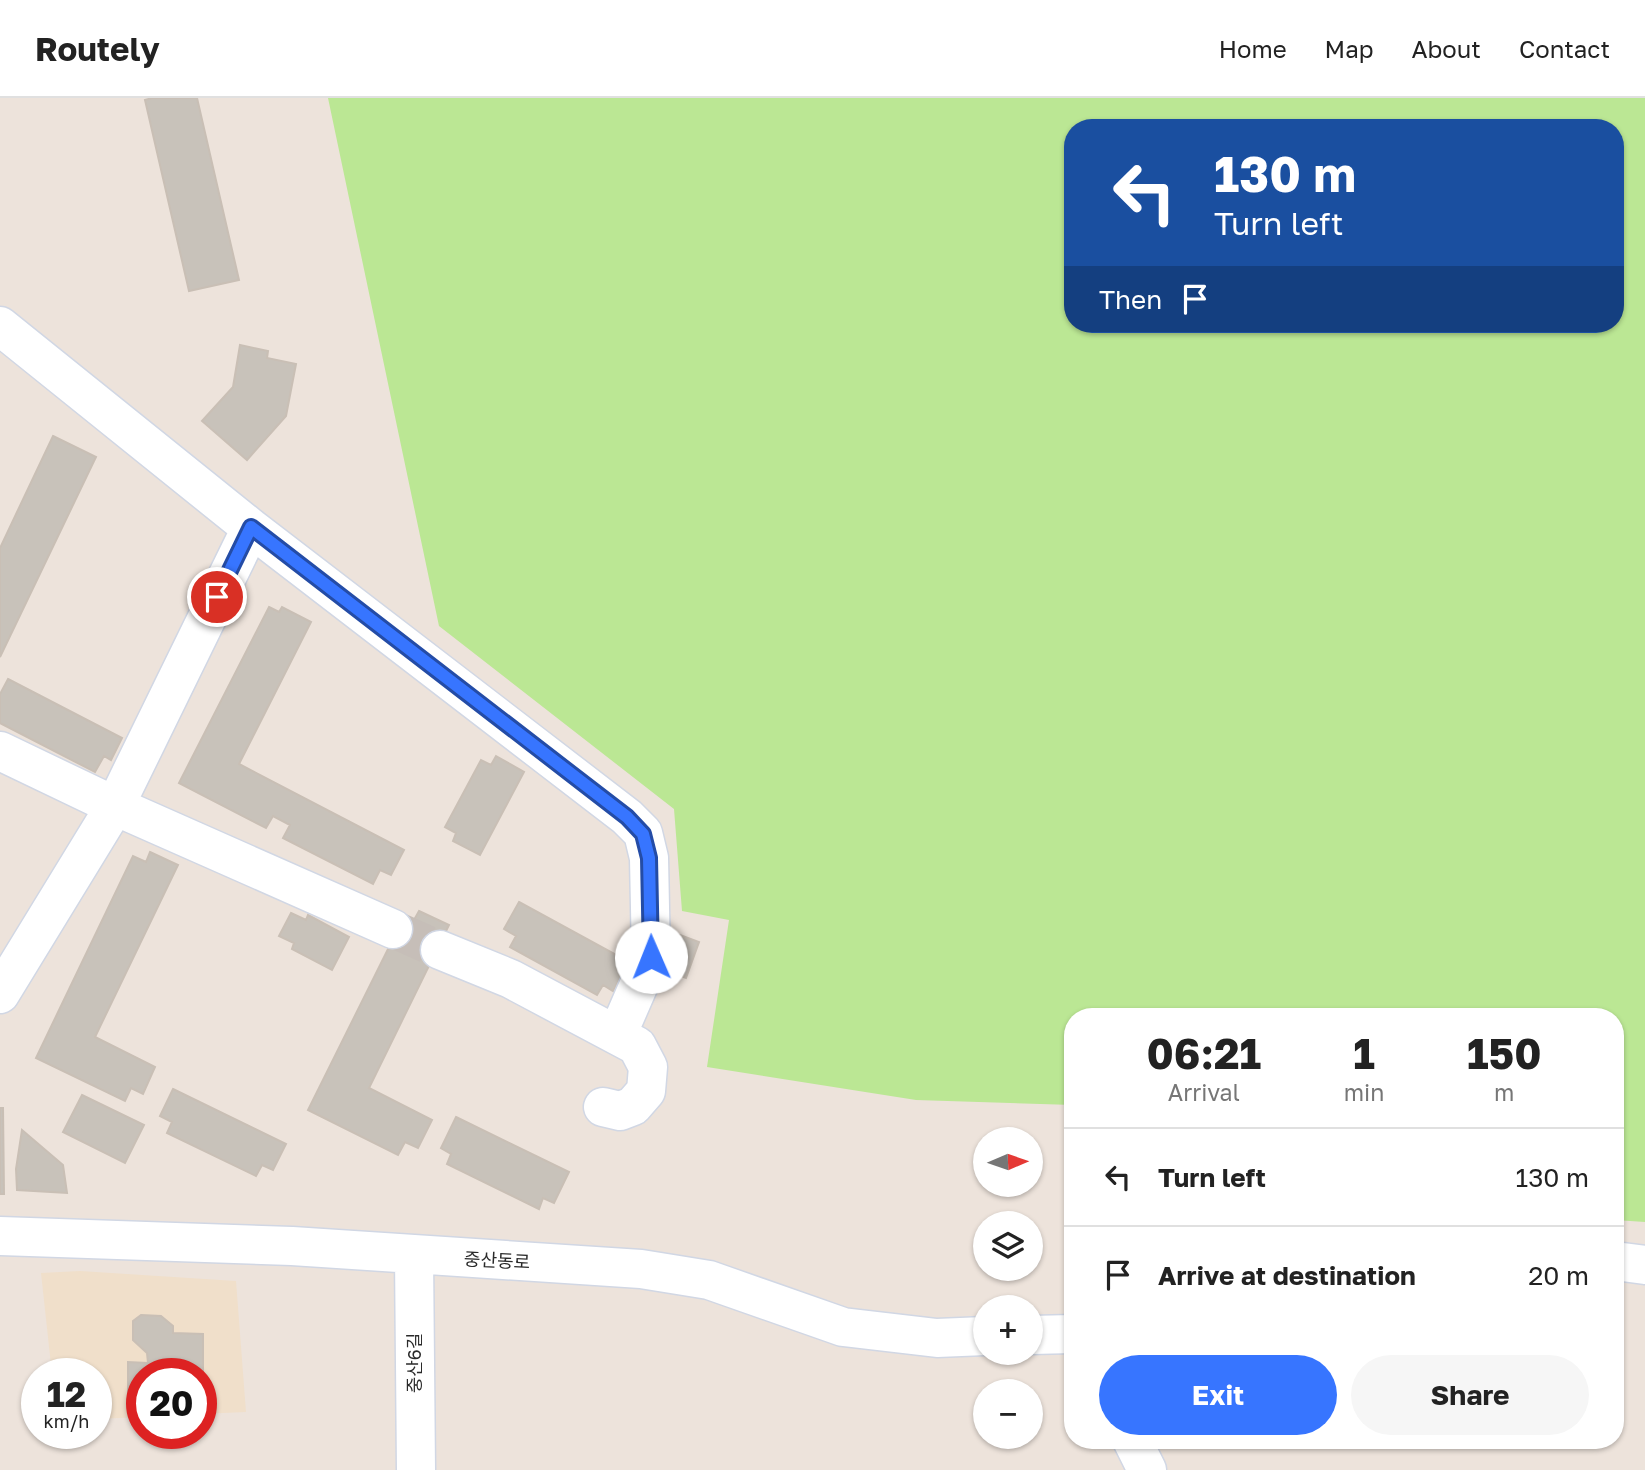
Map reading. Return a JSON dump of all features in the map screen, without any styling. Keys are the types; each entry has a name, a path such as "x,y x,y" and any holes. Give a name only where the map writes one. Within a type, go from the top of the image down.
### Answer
{"street":[{"path":"0,326 251,527 627,817 643,834 649,858 651,957 618,1033"},
{"path":"0,994 115,806 251,527"},
{"path":"0,751 115,806 393,929"},
{"path":"440,950 511,979 618,1033 637,1046 648,1067 646,1091 633,1106 620,1111 603,1107"},
{"name":"중산동로","path":"0,1236 278,1246 641,1269 709,1280 843,1328 937,1338 973,1336"},
{"name":"중산6길","path":"414,1256 416,1470"},
{"path":"1624,1262 1645,1265"},
{"path":"1043,1335 1064,1334"},
{"path":"1136,1449 1147,1470"}],"shaded area":[{"path":"80,1271 236,1281 246,1412 217,1413 217,1358 126,1358 126,1418 112,1418 112,1358 50,1358 41,1273"}],"green space":[{"path":"328,98 1645,98 1645,1222 1624,1221 1624,1008 1064,1008 1064,1105 916,1100 707,1067 729,920 682,911 674,809 439,626"}],"building":[{"path":"197,98 239,280 189,291 145,100"},
{"path":"240,345 268,351 267,358 296,364 286,416 247,460 202,421 233,387"},
{"path":"53,436 96,457 0,657 0,548"},
{"path":"269,607 279,612 282,607 311,622 239,764 404,850 391,875 380,870 373,884 283,838 290,825 273,816 266,828 179,783"},
{"path":"8,679 122,738 111,760 104,756 95,772 0,723 0,694"},
{"path":"496,756 524,772 480,855 453,841 456,833 445,827 481,760 491,765"},
{"path":"150,852 178,865 95,1037 155,1067 143,1094 131,1088 125,1101 36,1058 133,856 146,862"},
{"path":"519,902 629,962 613,991 603,985 597,995 510,947 516,936 504,929"},
{"path":"419,911 449,925 369,1088 432,1120 418,1148 405,1142 398,1155 308,1110 405,915 414,920"},
{"path":"291,913 306,920 308,915 349,937 332,970 292,949 294,943 279,936"},
{"path":"680,935 699,942 686,978 667,971"},
{"path":"173,1089 286,1144 273,1170 262,1165 256,1176 167,1133 172,1122 160,1116"},
{"path":"82,1095 144,1125 125,1163 63,1132"},
{"path":"0,1108 3,1108 4,1194 0,1194"},
{"path":"456,1117 569,1172 554,1203 543,1198 539,1209 447,1164 451,1154 441,1148"},
{"path":"22,1130 63,1165 67,1193 17,1190 16,1169"},
{"path":"141,1315 161,1316 173,1326 173,1333 203,1334 203,1358 148,1358 147,1353 133,1340 133,1321"}],"tunnel":[{"path":"393,929 440,950"}],"route":[{"path":"217,597 251,527 627,817 643,834 649,858 651,957"}]}
